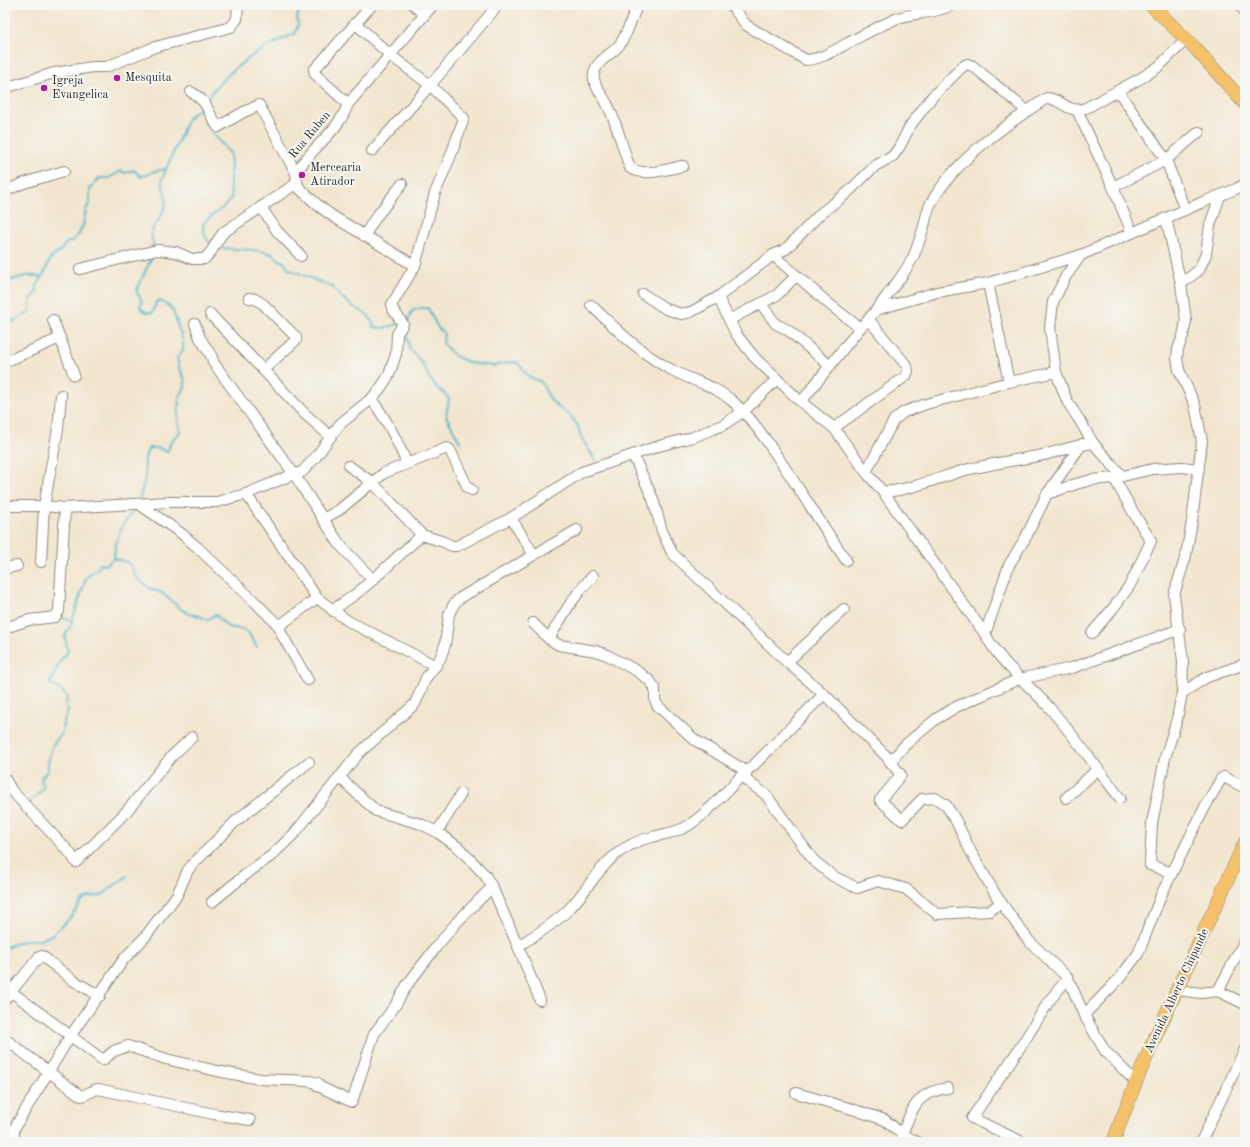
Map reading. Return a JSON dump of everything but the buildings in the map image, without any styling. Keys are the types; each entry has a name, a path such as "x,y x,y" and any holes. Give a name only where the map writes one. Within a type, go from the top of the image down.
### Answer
{"main road":[{"path":"1152,5 1245,103"},
{"name":"Avenida Alberto Chipande","path":"1113,1142 1136,1082 1244,847"}],"street":[{"path":"5,88 54,73 93,67 106,67 155,47 231,27 235,24 237,19 238,5"},
{"path":"348,104 317,76 314,70 372,5"},
{"path":"414,5 424,14"},
{"name":"Rua Ruben","path":"296,178 304,160 330,134 341,119 348,104 433,5"},
{"path":"372,151 498,5"},
{"path":"637,5 625,36 620,44 604,57 598,65 594,74 595,83 609,108 630,168 637,172 654,171 682,166"},
{"path":"732,5 746,24 806,60 816,60 879,26 900,18 942,10 952,5"},
{"path":"1240,5 1245,12"},
{"path":"5,506 44,506 65,508 168,502 217,502 246,494 302,472 340,424 372,399 380,389 389,375 396,354 397,334 403,324 392,308 392,304 415,266 435,193 452,155 464,118 430,85 390,55 355,23"},
{"path":"801,402 860,328 869,320 901,278 914,256 930,205 944,184 965,160 1027,111 1047,98 1055,99 1070,109 1077,110 1086,108 1143,77 1158,67 1186,40"},
{"path":"644,294 666,309 680,314 691,312 718,297 773,255 786,249 821,213 846,194 876,166 893,156 910,126 932,97 962,67 968,64 1027,111"},
{"path":"1118,91 1166,160 1185,210"},
{"name":"Rua Ruben","path":"190,92 204,102 218,127 259,105 304,193 334,218 415,266"},
{"path":"1077,110 1113,187 1132,233"},
{"path":"1113,187 1166,160 1199,132"},
{"path":"5,191 24,183 64,171"},
{"path":"80,269 157,250 176,252 192,259 204,259 210,254 215,243 224,232 261,207 296,178"},
{"path":"364,236 376,216 402,184"},
{"path":"876,310 937,292 988,283 1081,255 1245,184"},
{"path":"1180,284 1199,270 1206,254 1210,225 1220,196"},
{"path":"261,207 277,231 301,256"},
{"path":"1166,218 1180,284 1186,322 1178,349 1177,358 1179,370 1195,405 1202,441 1186,555 1174,595 1180,629 1183,661 1182,693 1177,719 1164,758 1152,823 1150,850 1150,865 1172,873"},
{"path":"773,255 829,304 860,328"},
{"path":"1081,255 1066,276 1054,302 1050,328 1056,372 1067,401 1093,443 1118,477 1133,512 1152,541 1130,585 1092,633"},
{"path":"729,320 777,295 796,276"},
{"path":"988,283 1009,382"},
{"path":"718,297 736,334 755,358 801,402 834,428 866,472 883,492 985,634 993,649 1019,679 1047,705 1120,798"},
{"path":"248,298 255,299 263,304 296,337 296,340 263,370"},
{"path":"761,304 776,324 788,330 830,366"},
{"path":"591,305 644,354 674,372 706,385 730,398 744,411 768,443 846,560"},
{"path":"210,314 305,414 330,436"},
{"path":"53,320 74,375"},
{"path":"834,428 906,376 908,371 906,366 869,320"},
{"path":"195,324 200,338 212,357 213,362 294,474 340,545 373,580"},
{"path":"5,362 60,338"},
{"path":"866,472 894,420 904,412 926,404 1009,382 1056,372"},
{"path":"349,466 373,482 422,535 452,546 457,546 511,518 582,472 659,446 693,437 723,425 744,411 777,379"},
{"path":"41,562 44,506 58,429 61,395"},
{"path":"372,399 382,412 391,428 407,464"},
{"path":"883,492 897,491 1003,461 1093,443"},
{"path":"985,634 1009,565 1026,537 1047,494 1082,444"},
{"path":"323,519 339,510 384,473 447,448 450,450 468,488 472,490"},
{"path":"633,455 653,499 662,531 672,553 787,662 824,694 890,762 901,776 880,800 902,820 922,799 935,798 946,805 956,820 971,852 997,897 1029,941 1068,978 1084,1014 1105,1051 1136,1082"},
{"path":"1047,494 1091,480 1118,477 1167,467 1181,466 1199,469"},
{"path":"246,494 317,598 348,621 436,666"},
{"path":"139,504 182,534 256,602 279,626 282,635 308,680"},
{"path":"5,628 29,620 55,617 60,611 65,508"},
{"path":"511,518 534,555"},
{"path":"212,902 271,856 294,834 359,753 415,704 426,678 440,659 445,645 449,614 454,604 464,594 577,530"},
{"path":"333,611 373,580 396,556 422,535"},
{"path":"5,568 17,566"},
{"path":"549,639 568,604 593,576"},
{"path":"279,626 317,598"},
{"path":"787,662 844,609"},
{"path":"534,623 549,639 559,645 596,651 607,655 637,671 650,681 655,688 655,700 657,705 694,740 746,771"},
{"path":"890,762 905,745 936,719 956,707 1019,679 1072,668 1180,629"},
{"path":"1182,693 1207,677 1245,664"},
{"path":"518,946 569,909 601,868 615,856 631,845 677,831 697,820 824,694"},
{"path":"5,779 12,791 76,862 126,812 172,756 192,737"},
{"path":"14,1142 14,1129 47,1072 124,959 144,937 177,895 188,870 236,821 309,762"},
{"path":"1066,798 1098,769"},
{"path":"746,771 746,780 766,796 814,861 832,876 857,888 878,881 906,889 937,914 990,911 1001,902"},
{"path":"339,777 376,811 421,824 437,832 458,848 485,875 492,887 518,946 540,1000"},
{"path":"1084,1014 1119,979 1138,954 1146,936 1155,908 1206,805 1221,779 1224,777 1245,788"},
{"path":"437,832 461,794"},
{"path":"100,996 74,981 42,956 39,957 7,992 71,1035 103,1060 114,1051 128,1046 166,1059 217,1072 260,1079 309,1081 318,1083 318,1086 352,1102 374,1034 395,1006 407,985 437,946 457,922 492,887"},
{"path":"1218,991 1245,940"},
{"path":"1022,1142 1006,1138 972,1118 1023,1043 1048,1000 1068,978"},
{"path":"1177,990 1201,993 1218,991 1245,1004"},
{"path":"5,1040 81,1096 98,1089 214,1114 250,1120"},
{"path":"1201,1142 1245,1049"},
{"path":"902,1134 913,1109 919,1100 935,1090 948,1088"},
{"path":"796,1093 885,1120 902,1134 918,1142"}],"waterway":[{"path":"206,100 214,89 234,69 269,46 295,34 298,25 297,19 300,5"},
{"path":"201,108 213,134 230,153 231,157 231,199 203,225 204,234 211,245"},
{"path":"154,248 151,233 166,205 166,195 162,185 162,179 188,118 201,108"},
{"path":"5,324 29,312 30,300 36,294 37,286 50,259 60,251 67,242 71,242 79,234 90,202 90,189 99,178 109,178 121,171 125,173 134,170 141,177 165,169"},
{"path":"217,248 254,250 272,254 284,262 289,269 332,286 339,295 351,305 369,316 374,327 383,328 399,324"},
{"path":"139,501 145,479 145,461 147,451 149,448 158,448 167,452 172,440 180,432 178,417 179,400 185,386 185,380 177,358 183,350 183,341 173,311 169,306 160,301 156,302 153,312 150,313 144,311 140,307 142,301 136,291 153,255"},
{"path":"5,282 28,276 38,276 42,278"},
{"path":"407,324 412,311 420,308 428,308 438,328 444,333 443,343 455,356 470,363 493,366 517,362 528,376 541,382 551,400 559,408 568,413 578,426 581,437 596,461"},
{"path":"407,326 406,331 410,349 422,363 429,377 437,388 449,399 446,416 460,442"},
{"path":"135,508 122,526 115,548 115,559 127,562 131,566 136,577 144,584 151,589 162,593 189,614 200,616 207,620 215,615 228,627 245,630 257,647"},
{"path":"29,804 44,787 41,781 42,777 48,770 52,746 62,733 63,723 68,711 66,706 67,696 62,691 50,684 60,661 68,652 65,638 66,633 71,625 86,578 97,569 100,564 106,565 114,558"},
{"path":"58,617 72,620"},
{"path":"5,948 27,940 41,940 53,934 71,917 82,901 88,897 101,896 127,876"}],"place":[{"name":"Mesquita","path":"117,78"},
{"name":"Igreja Evangelica","path":"44,88"},
{"name":"Mercearia Atirador","path":"302,175"}]}
